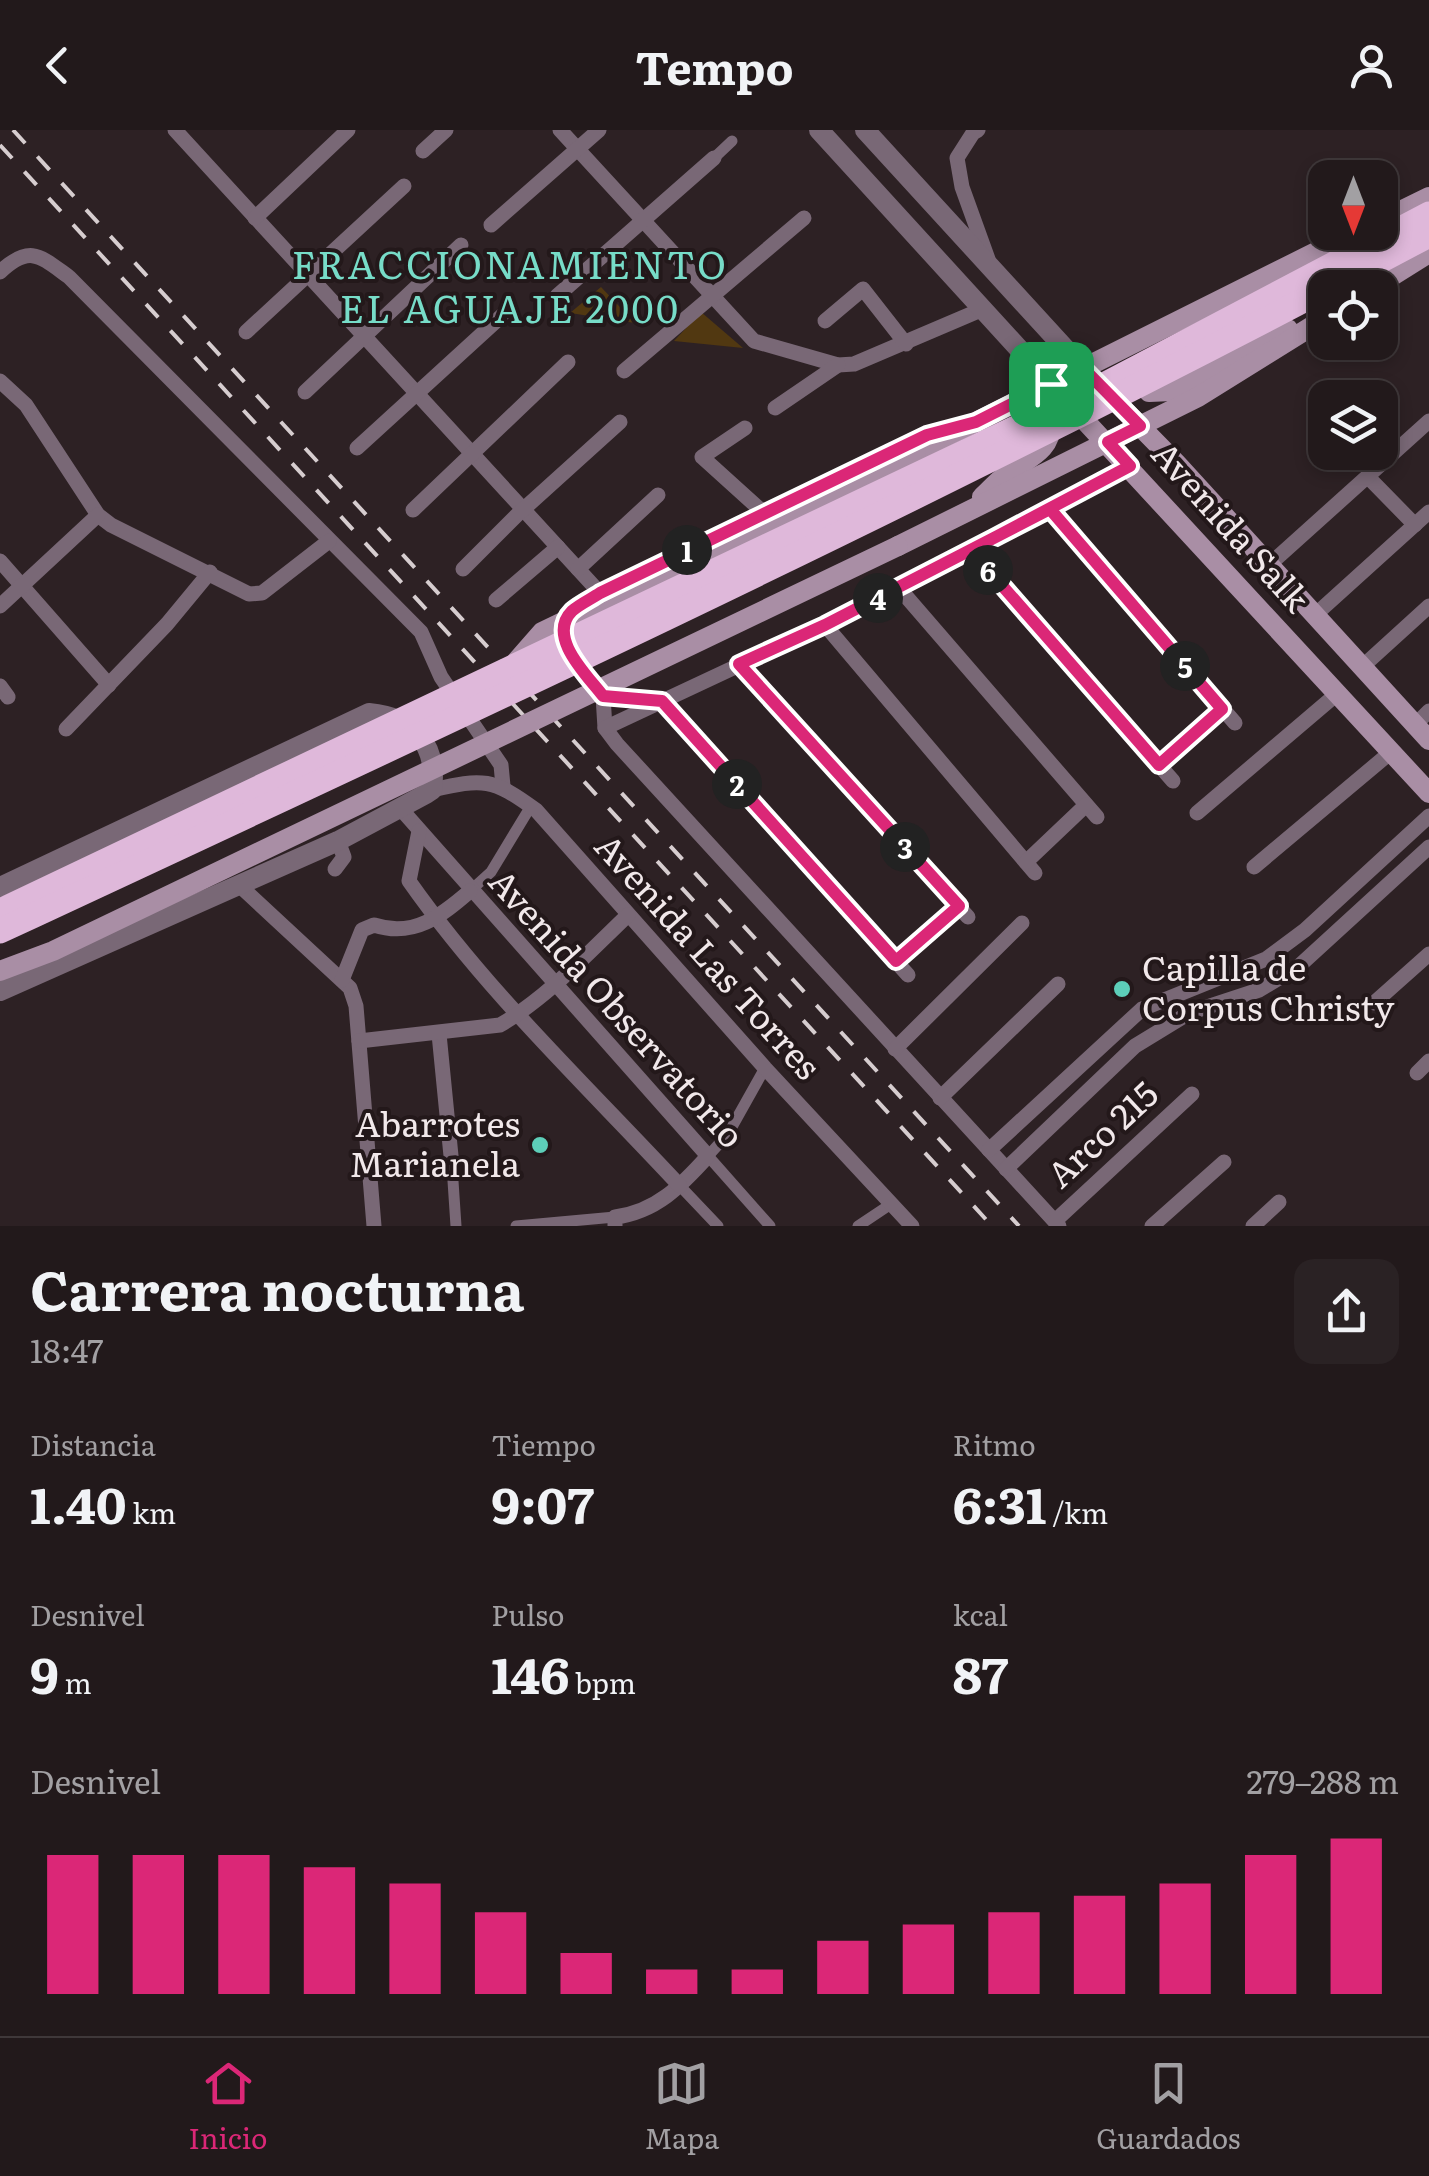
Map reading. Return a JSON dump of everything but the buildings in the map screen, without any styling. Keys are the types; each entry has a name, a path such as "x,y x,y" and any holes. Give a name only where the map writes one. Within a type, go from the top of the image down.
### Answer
{"highway":[{"path":"0,911 1083,396 1429,214"},
{"path":"1362,270 1429,235"},
{"path":"0,931 594,654 1094,410 1308,298"}],"main road":[{"path":"1398,212 1429,197"},
{"path":"514,664 542,632 916,452 1319,250"},
{"path":"1419,266 1429,253"},
{"path":"1187,315 1138,352 1134,374 1149,392 1172,391 1275,334 1308,321"},
{"path":"0,970 53,951 898,546 1238,374 1308,327"},
{"name":"Avenida Salk","path":"1082,367 1362,667 1424,725"},
{"name":"Avenida Salk","path":"1051,384 1429,793"},
{"path":"966,512 1006,474 1039,452 1051,436 1049,416 1035,403 1002,408"},
{"path":"1226,572 1252,546"}],"street":[{"path":"174,130 600,593"},
{"path":"255,218 348,130"},
{"path":"423,151 446,130"},
{"path":"560,130 754,341 838,365 854,364 983,309"},
{"path":"492,225 599,130"},
{"name":"Avenida Salk","path":"819,130 1051,384"},
{"name":"Avenida Salk","path":"864,130 1082,367"},
{"path":"978,130 972,132 957,158 962,187 990,264"},
{"path":"557,296 732,141"},
{"path":"246,332 310,277 404,186"},
{"path":"624,371 804,218"},
{"path":"305,392 461,245"},
{"path":"0,272 14,258 26,254 41,256 69,278 420,632 441,677 501,765 503,786 474,780 432,790 338,841 0,991"},
{"path":"826,320 863,289 906,344"},
{"path":"356,448 507,312"},
{"path":"413,510 568,362"},
{"path":"775,408 838,365"},
{"path":"0,381 26,405 98,514 256,595 329,541"},
{"path":"1269,565 1429,421"},
{"path":"463,569 620,422"},
{"path":"976,422 927,435 600,593 572,611 564,627 565,642 603,696 605,728 616,744 1057,1224"},
{"path":"745,428 702,457 764,512"},
{"path":"605,728 825,625 1130,466"},
{"path":"1368,476 1415,525"},
{"path":"578,569 658,494"},
{"path":"1050,509 1235,723"},
{"path":"1315,615 1429,512"},
{"path":"0,606 98,514"},
{"path":"496,600 558,548"},
{"path":"971,550 1174,781"},
{"path":"0,562 109,686"},
{"path":"66,729 167,624 210,572"},
{"path":"825,625 1031,867 1092,811 898,587"},
{"path":"1362,667 1429,606"},
{"path":"739,664 964,911 896,961"},
{"path":"1196,813 1338,694"},
{"path":"603,696 662,701 908,975"},
{"path":"1159,765 1222,709"},
{"path":"0,887 369,713 388,714 421,735 431,752 432,790"},
{"path":"1254,866 1391,752"},
{"name":"Avenida Las Torres","path":"503,786 531,806 912,1226"},
{"path":"342,980 362,930 374,924 389,930 436,920 491,872 531,806"},
{"name":"Avenida Observatorio","path":"400,808 770,1226"},
{"path":"989,1150 1142,1009 1266,959 1305,930 1429,816"},
{"name":"Avenida Observatorio","path":"419,830 408,881 436,920 518,1014 718,1226"},
{"path":"335,870 344,856 338,841"},
{"path":"1006,1169 1135,1046 1189,1013 1258,990 1299,966 1429,847"},
{"path":"239,885 350,988 356,1006 374,1226"},
{"path":"359,1041 500,1025 555,984 628,915"},
{"path":"895,1049 1022,924"},
{"path":"1374,1003 1429,954"},
{"path":"940,1098 1058,984"},
{"path":"439,1034 456,1226"},
{"path":"516,1226 615,1221 649,1210 680,1186 728,1134 765,1068"},
{"name":"Arco 215","path":"1057,1224 1192,1094"},
{"path":"1152,1226 1224,1162"},
{"path":"1253,1226 1279,1202"},
{"path":"858,1226 891,1204"}],"shaded area":[{"path":"601,287 635,323 570,313"},
{"path":"701,312 743,348 674,341"}],"railway":[{"path":"13,130 1019,1226"},
{"path":"0,145 992,1226"}],"place":[{"name":"Capilla de Corpus Christy","path":"1122,989"},
{"name":"Abarrotes Marianela","path":"540,1145"}],"district":[{"name":"FRACCIONAMIENTO EL AGUAJE 2000","path":"510,288"}],"route":[{"path":"1051,384 976,422 927,435 600,593 572,611 564,627 568,649 603,696 662,701 896,961 959,906 739,664 825,625 1050,509 1222,709 1159,765 971,550 1050,509 1130,466 1108,442 1140,426 1082,367 1051,384"}]}
